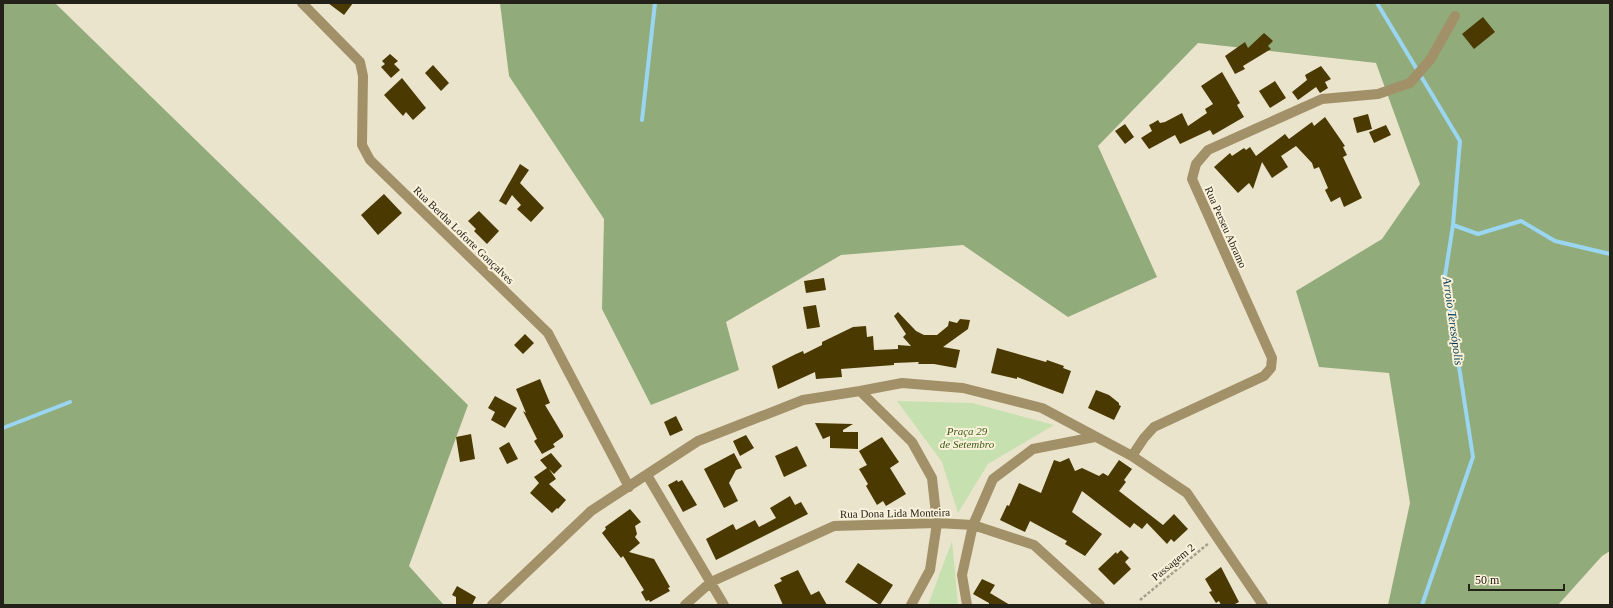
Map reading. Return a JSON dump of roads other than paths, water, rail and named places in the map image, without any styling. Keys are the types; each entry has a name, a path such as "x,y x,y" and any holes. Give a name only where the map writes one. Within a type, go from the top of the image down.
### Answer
{"street":[{"name":"Rua Bertha Loforte Gonçalves","path":"302,3 360,62 364,76 362,144 370,160 548,333 629,487"},
{"name":"Rua Perseu Abramo","path":"1132,456 1144,438 1154,428 1264,376 1271,368 1272,358 1192,179 1196,164 1208,150 1322,99 1378,94 1410,83 1430,60 1455,16"},
{"path":"492,605 591,511 698,442 803,400 860,392 902,382 963,388 1042,408 1132,456 1187,493 1263,605"},
{"path":"860,392 912,442 932,478 937,523 930,570 911,605"},
{"path":"967,605 962,576 973,526 992,479 1033,449 1095,436"},
{"path":"647,475 724,605"},
{"name":"Rua Dona Lida Monteira","path":"685,605 711,582 834,526 937,523 973,526 1034,544 1100,605"}],"waterway":[{"path":"642,120 655,3"},
{"name":"Arroio Teresópolis","path":"1377,3 1460,141 1453,225 1445,276 1473,457 1422,605"},
{"path":"1453,225 1478,234 1521,221 1555,241 1610,254"},
{"path":"3,428 70,402"}],"park label":[{"name":"Praça 29 de Setembro","path":"967,437"}]}
